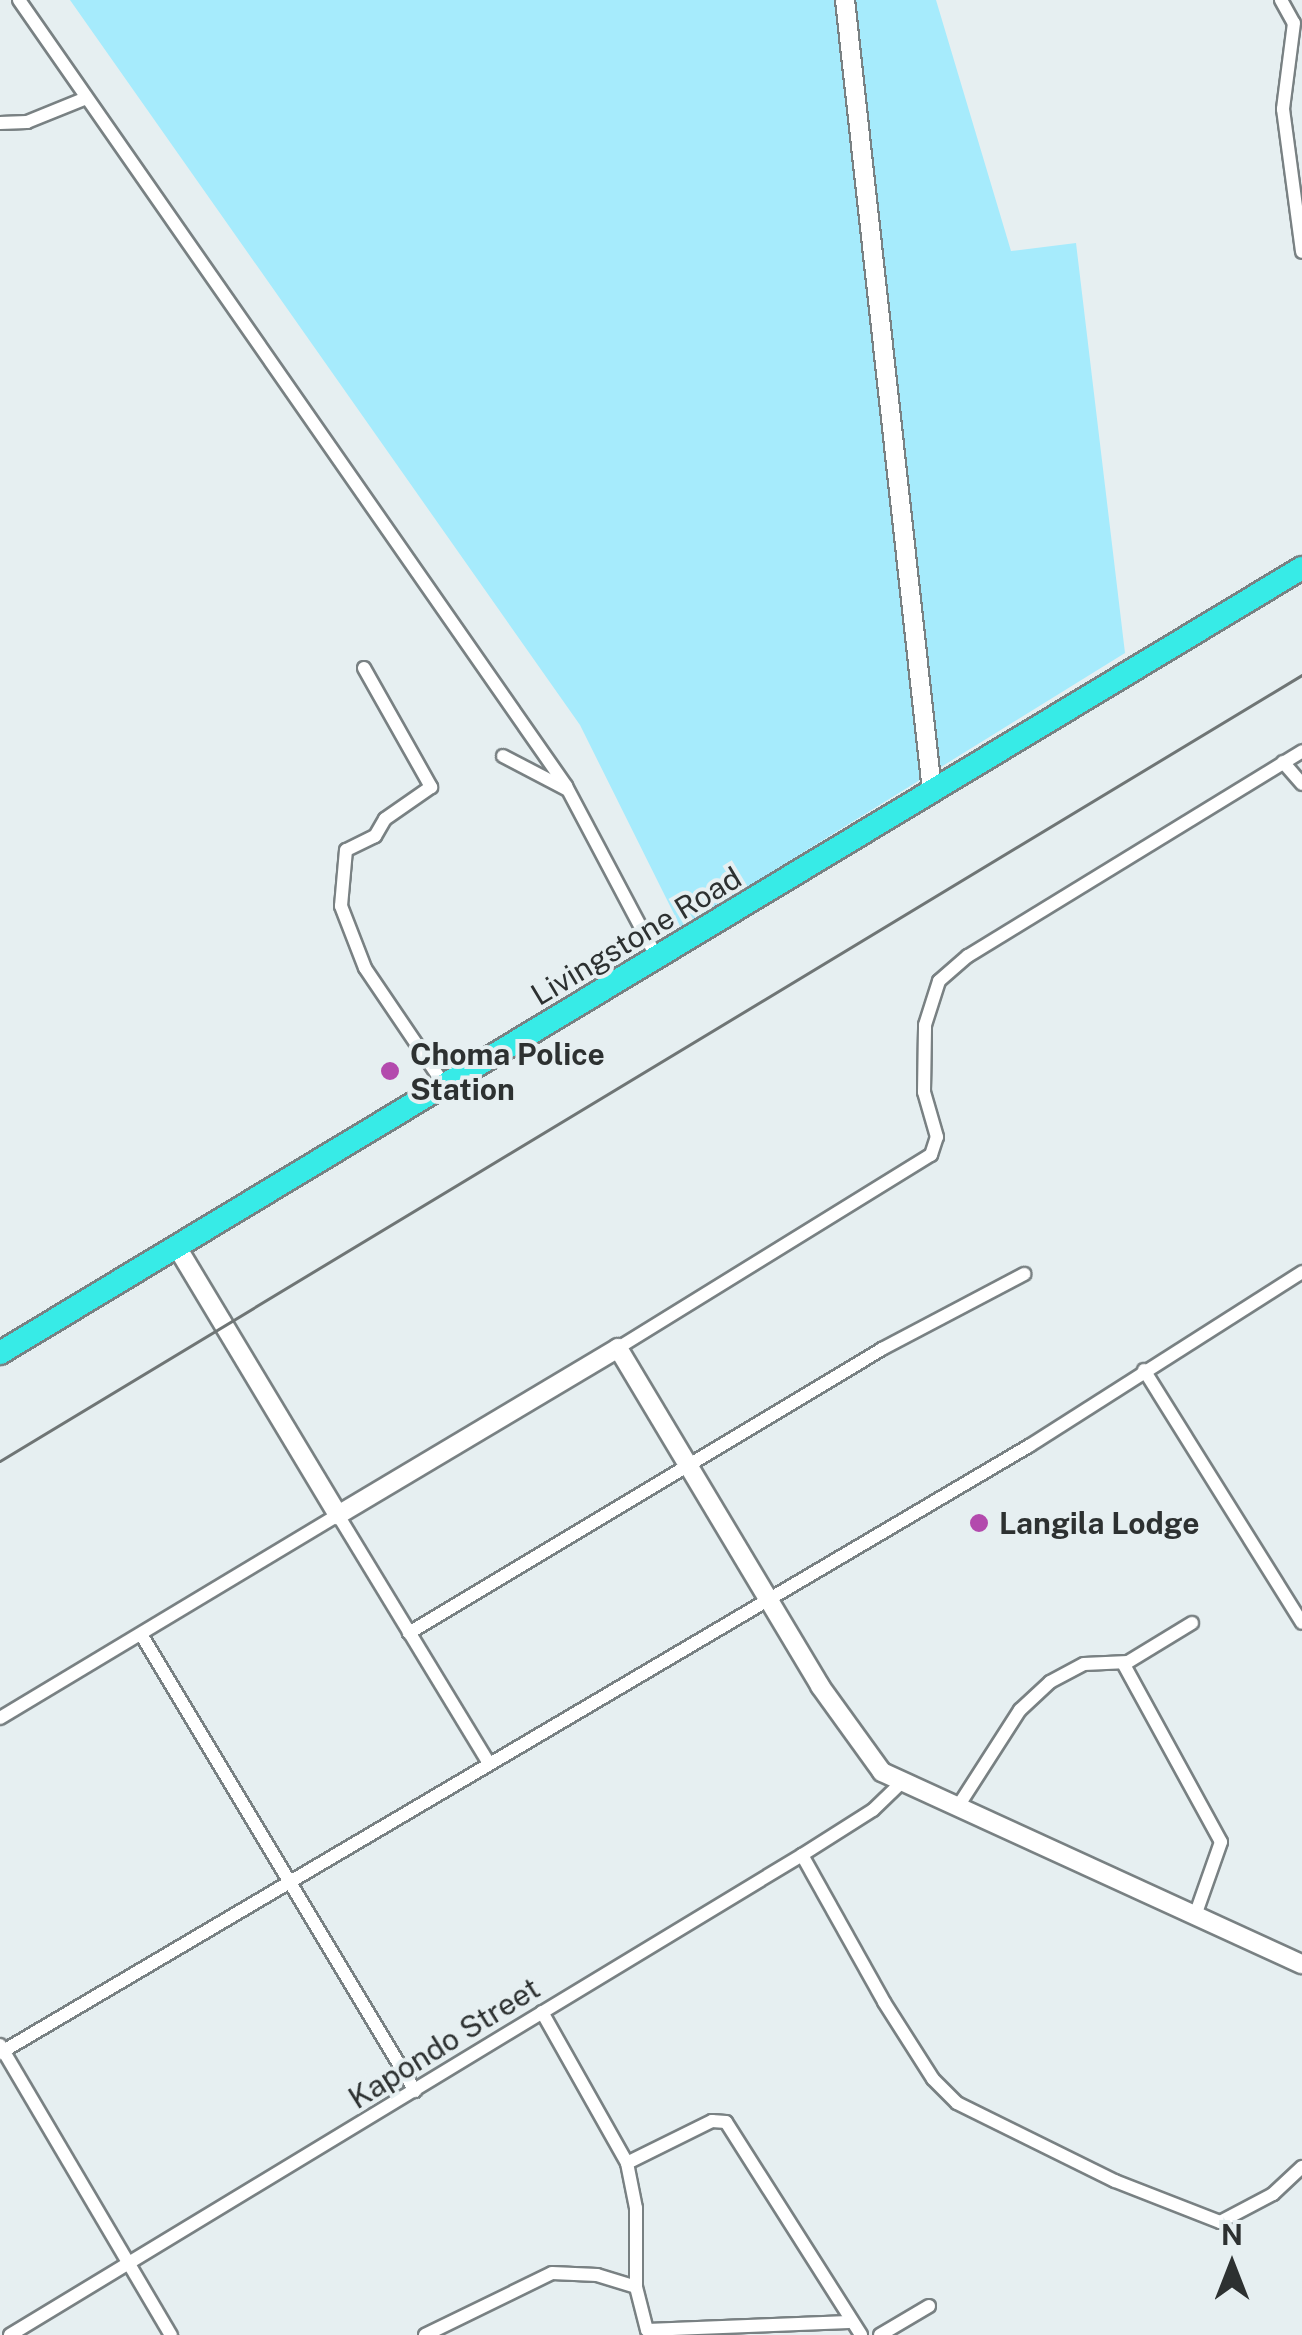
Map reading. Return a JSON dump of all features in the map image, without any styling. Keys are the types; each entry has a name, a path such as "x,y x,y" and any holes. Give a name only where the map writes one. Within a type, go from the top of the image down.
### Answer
{"highway":[{"name":"Livingstone Road","path":"0,1353 658,960 1302,568"}],"street":[{"path":"19,0 84,99 163,199 568,790 658,960"},
{"path":"844,0 932,790"},
{"path":"1281,0 1294,23 1283,109 1302,252"},
{"path":"0,124 26,122 84,99"},
{"path":"364,668 431,787 385,819 375,836 346,850 342,906 365,968 446,1086"},
{"path":"0,1718 618,1348 931,1155 937,1138 924,1092 925,1025 939,981 1073,888 1302,750"},
{"path":"504,756 568,790"},
{"path":"1283,762 1302,784"},
{"path":"177,1246 488,1762"},
{"path":"409,1633 882,1349 1024,1274"},
{"path":"171,2335 132,2261 1,2049 767,1596 1029,1446 1144,1370 1301,1275"},
{"path":"618,1348 868,1759 899,1784 1302,1964"},
{"path":"1144,1370 1302,1623"},
{"path":"957,1808 1020,1710 1050,1682 1084,1664 1123,1663 1192,1624"},
{"path":"141,1634 415,2091"},
{"path":"1123,1663 1221,1842 1194,1916"},
{"name":"Kapondo Street","path":"10,2335 802,1855 873,1810 899,1784"},
{"path":"802,1855 932,2079 958,2103 1115,2181 1220,2222 1273,2194 1302,2167"},
{"path":"542,2012 627,2163 636,2208 636,2288 647,2332 849,2322"},
{"path":"627,2163 712,2121 726,2122 849,2322 861,2335"},
{"path":"425,2335 511,2288 552,2273 597,2275 636,2288"},
{"path":"880,2335 929,2306"}],"shaded area":[{"path":"70,0 936,0 1011,251 1076,243 1125,653 681,928 580,725"}],"railway":[{"path":"0,1461 1302,675"}],"place":[{"name":"Choma Police Station","path":"390,1071"},
{"name":"Langila Lodge","path":"979,1523"}]}
